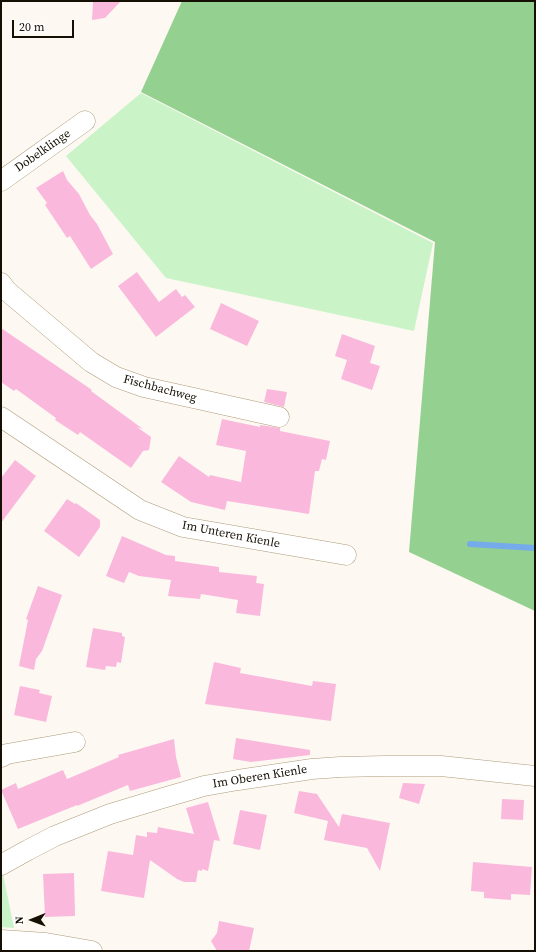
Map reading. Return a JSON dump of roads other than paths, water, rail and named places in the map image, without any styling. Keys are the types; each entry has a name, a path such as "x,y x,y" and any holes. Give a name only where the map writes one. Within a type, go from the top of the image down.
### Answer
{"street":[{"name":"Dobelklinge","path":"1,181 85,122"},
{"name":"Fischbachweg","path":"1,283 7,291 91,362 116,377 144,387 278,417"},
{"name":"Im Unteren Kienle","path":"1,417 140,510 183,527 346,556"},
{"path":"1,757 8,754 75,742"},
{"name":"Im Oberen Kienle","path":"1,865 55,836 110,814 204,786 238,780 312,769 370,766 441,766 535,776"},
{"path":"1,940 46,943 92,951"}],"waterway":[{"path":"470,544 535,548"}]}
